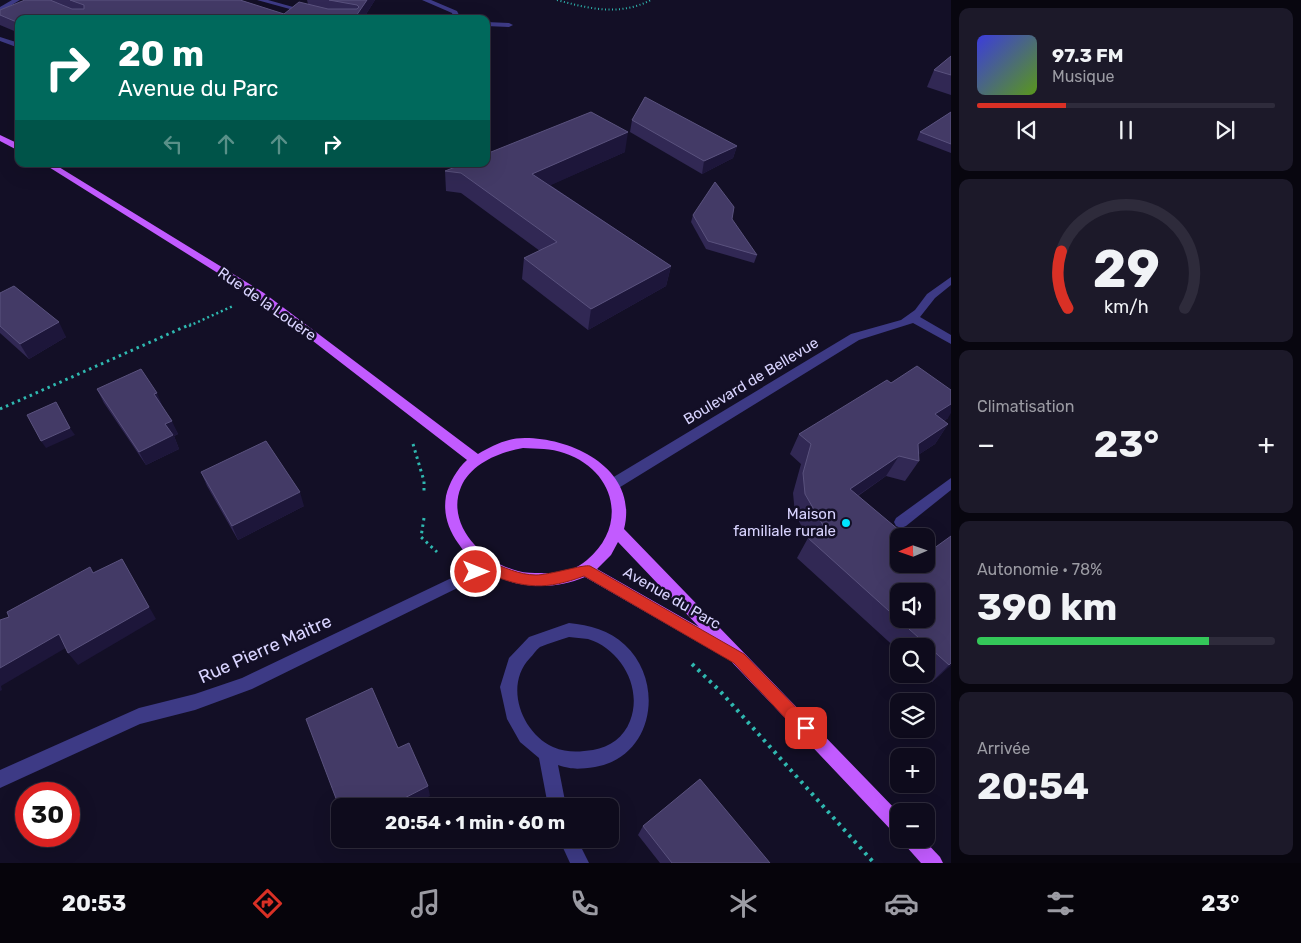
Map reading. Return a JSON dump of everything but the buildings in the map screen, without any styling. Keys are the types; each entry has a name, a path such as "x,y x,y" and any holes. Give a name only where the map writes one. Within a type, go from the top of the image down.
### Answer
{"main road":[{"path":"0,138 15,146"},
{"name":"Rue de la Louère","path":"53,167 260,295 476,460"},
{"path":"523,443 549,444 574,452 596,466 612,485 618,500 620,516 618,532 606,553 586,570 562,578 536,581 511,577 487,567 468,551 456,533 451,512 453,493 462,475 476,460 497,448 523,443"},
{"name":"Avenue du Parc","path":"618,532 890,817"},
{"name":"Avenue du Parc","path":"586,570 739,658"},
{"path":"919,848 934,863"}],"street":[{"path":"0,10 17,0"},
{"path":"260,0 318,14"},
{"path":"425,0 455,12 456,15"},
{"path":"490,24 510,25"},
{"path":"0,39 15,45"},
{"name":"Boulevard de Bellevue","path":"612,485 855,337 868,332 895,327 913,318 931,296 951,280"},
{"path":"913,318 951,340"},
{"path":"901,522 951,483"},
{"name":"Rue Pierre Maitre","path":"0,779 139,716 212,697 246,684 487,567"},
{"path":"547,754 570,761 593,761 614,752 631,738 641,718 642,690 638,676 626,656 610,642 590,633 568,630 548,633 530,642 516,658 508,677 507,699 514,720 528,739 547,754 556,798"},
{"path":"572,848 580,863"}],"path":[{"path":"558,0 594,11 639,8 651,0"},
{"path":"0,409 237,305 229,299"},
{"path":"412,444 424,481 424,500"},
{"path":"424,509 421,537 464,577"},
{"path":"688,660 720,691 874,863"}],"place":[{"name":"Maison familiale rurale","path":"846,523"}],"route":[{"path":"476,572 487,567 511,577 536,581 562,578 586,570 739,658 806,728"}]}
